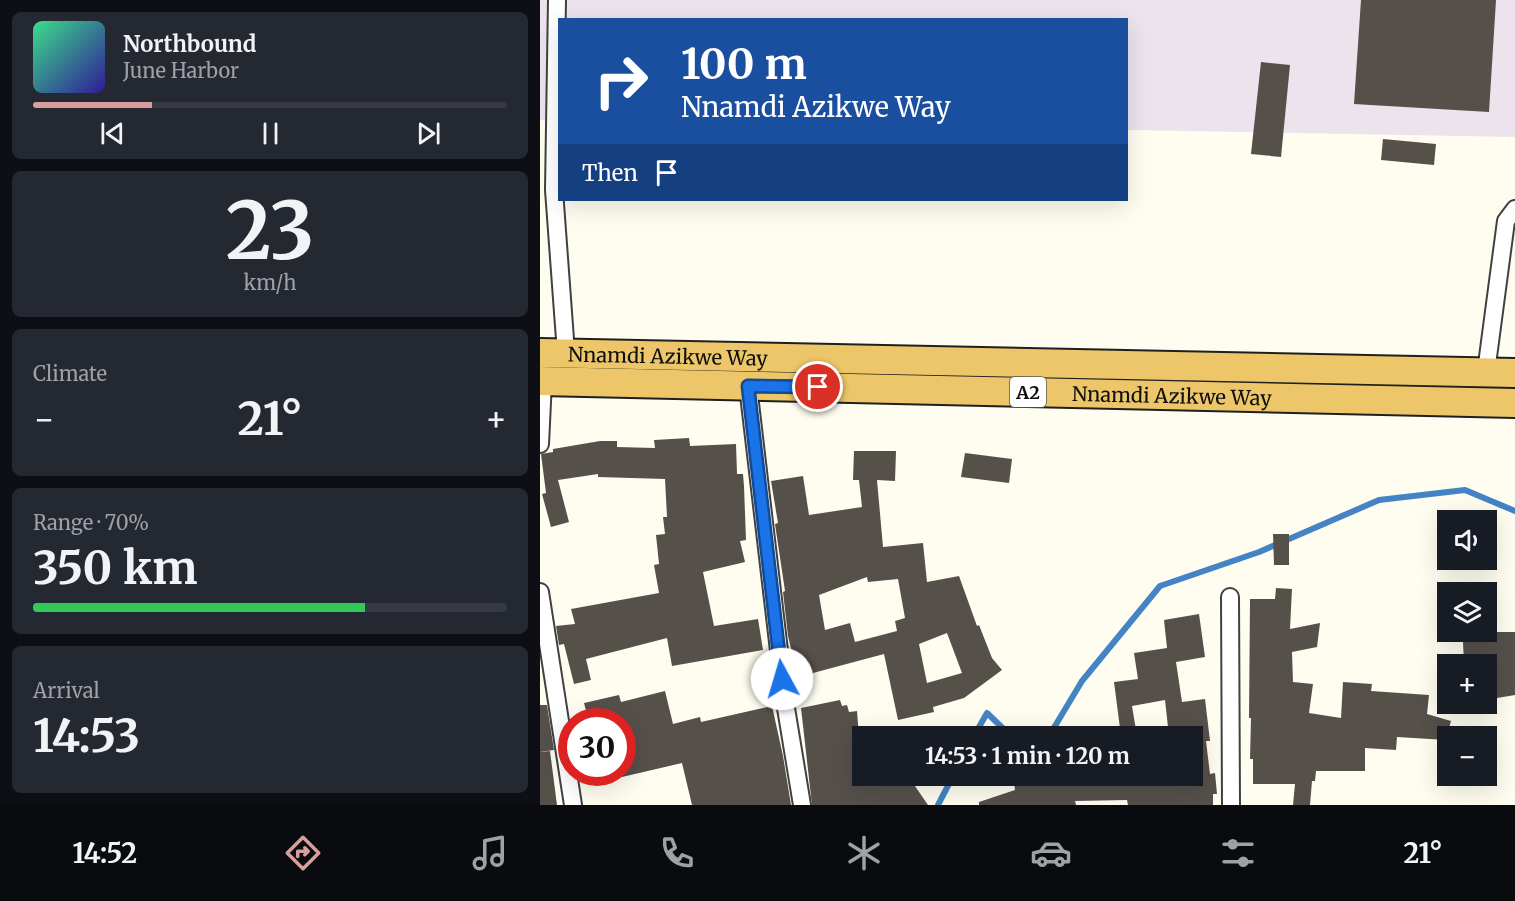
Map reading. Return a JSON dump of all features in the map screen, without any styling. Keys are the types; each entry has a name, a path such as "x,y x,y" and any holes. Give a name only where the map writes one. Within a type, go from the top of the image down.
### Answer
{"highway":[{"name":"Nnamdi Azikwe Way","path":"553,353 1515,373"},
{"name":"Nnamdi Azikwe Way","path":"542,381 1515,403"}],"street":[{"path":"553,353 557,0"},
{"path":"1486,372 1506,221 1515,209"},
{"path":"540,444 542,381"},
{"path":"748,386 785,702 802,805"},
{"path":"540,592 573,805"},
{"path":"1230,597 1232,805"}],"shaded area":[{"path":"540,0 1515,0 1515,137 1128,130 1128,18 558,18 558,121 540,120"}],"building":[{"path":"1361,0 1496,0 1489,112 1354,104"},
{"path":"1261,62 1290,65 1281,157 1251,154"},
{"path":"1383,139 1436,144 1434,165 1381,160"},
{"path":"689,438 690,446 736,444 737,474 743,474 744,486 746,540 740,541 745,562 703,572 714,626 758,619 763,650 672,666 667,638 586,659 591,680 574,684 564,644 559,645 556,626 575,624 571,609 659,593 654,565 659,564 656,535 665,534 663,517 667,517 665,479 598,477 598,474 558,480 569,522 551,527 542,494 546,493 541,454 553,452 553,449 600,441 617,441 617,447 655,448 654,440"},
{"path":"854,451 896,451 895,481 877,480 883,547 923,543 927,582 959,576 977,626 979,625 992,658 1002,670 964,698 933,707 934,712 898,720 884,654 798,677 788,636 783,592 785,591 775,524 778,523 771,481 803,476 809,515 862,507 859,480 853,480","holes":["867,577 868,582 898,579 905,618 895,621 897,631 855,642 850,623 825,630 819,595","947,633 962,673 927,683 919,644"]},
{"path":"965,453 1012,459 1009,483 961,477"},
{"path":"1273,534 1289,534 1289,565 1274,565"},
{"path":"1276,588 1292,589 1290,629 1320,623 1317,647 1292,652 1293,682 1313,684 1309,713 1341,718 1343,682 1372,684 1371,691 1429,695 1427,714 1451,721 1450,726 1437,726 1437,739 1397,737 1396,750 1365,748 1365,771 1316,771 1315,781 1312,781 1310,805 1293,805 1295,784 1253,784 1253,759 1250,759 1251,718 1249,718 1250,599 1275,599"},
{"path":"1199,614 1205,657 1176,662 1182,702 1205,699 1210,741 1206,741 1210,774 1215,773 1217,794 1213,794 1213,805 1128,805 1127,800 1075,801 1076,805 979,805 979,802 1015,790 1014,786 1203,786 1203,726 1168,726 1165,700 1132,706 1135,726 1120,726 1114,682 1138,679 1134,653 1167,648 1164,620"},
{"path":"1497,632 1515,632 1515,695 1497,698 1497,654 1464,654 1463,642 1497,641"},
{"path":"665,691 673,724 700,717 701,722 772,706 791,805 692,805 682,763 636,774 636,708 585,708 584,703 619,695 621,702"},
{"path":"840,700 842,706 847,705 849,712 857,711 858,726 852,726 852,786 915,786 928,805 812,805 801,708"},
{"path":"540,705 547,705 554,750 540,752"},
{"path":"550,751 557,805 540,805 540,752"}],"waterway":[{"path":"1055,726 1082,681 1160,586 1259,552 1379,500 1465,490 1515,511"},
{"path":"980,726 987,713 1001,726"},
{"path":"938,805 948,786"}],"route":[{"path":"782,679 748,386 818,387"}]}
